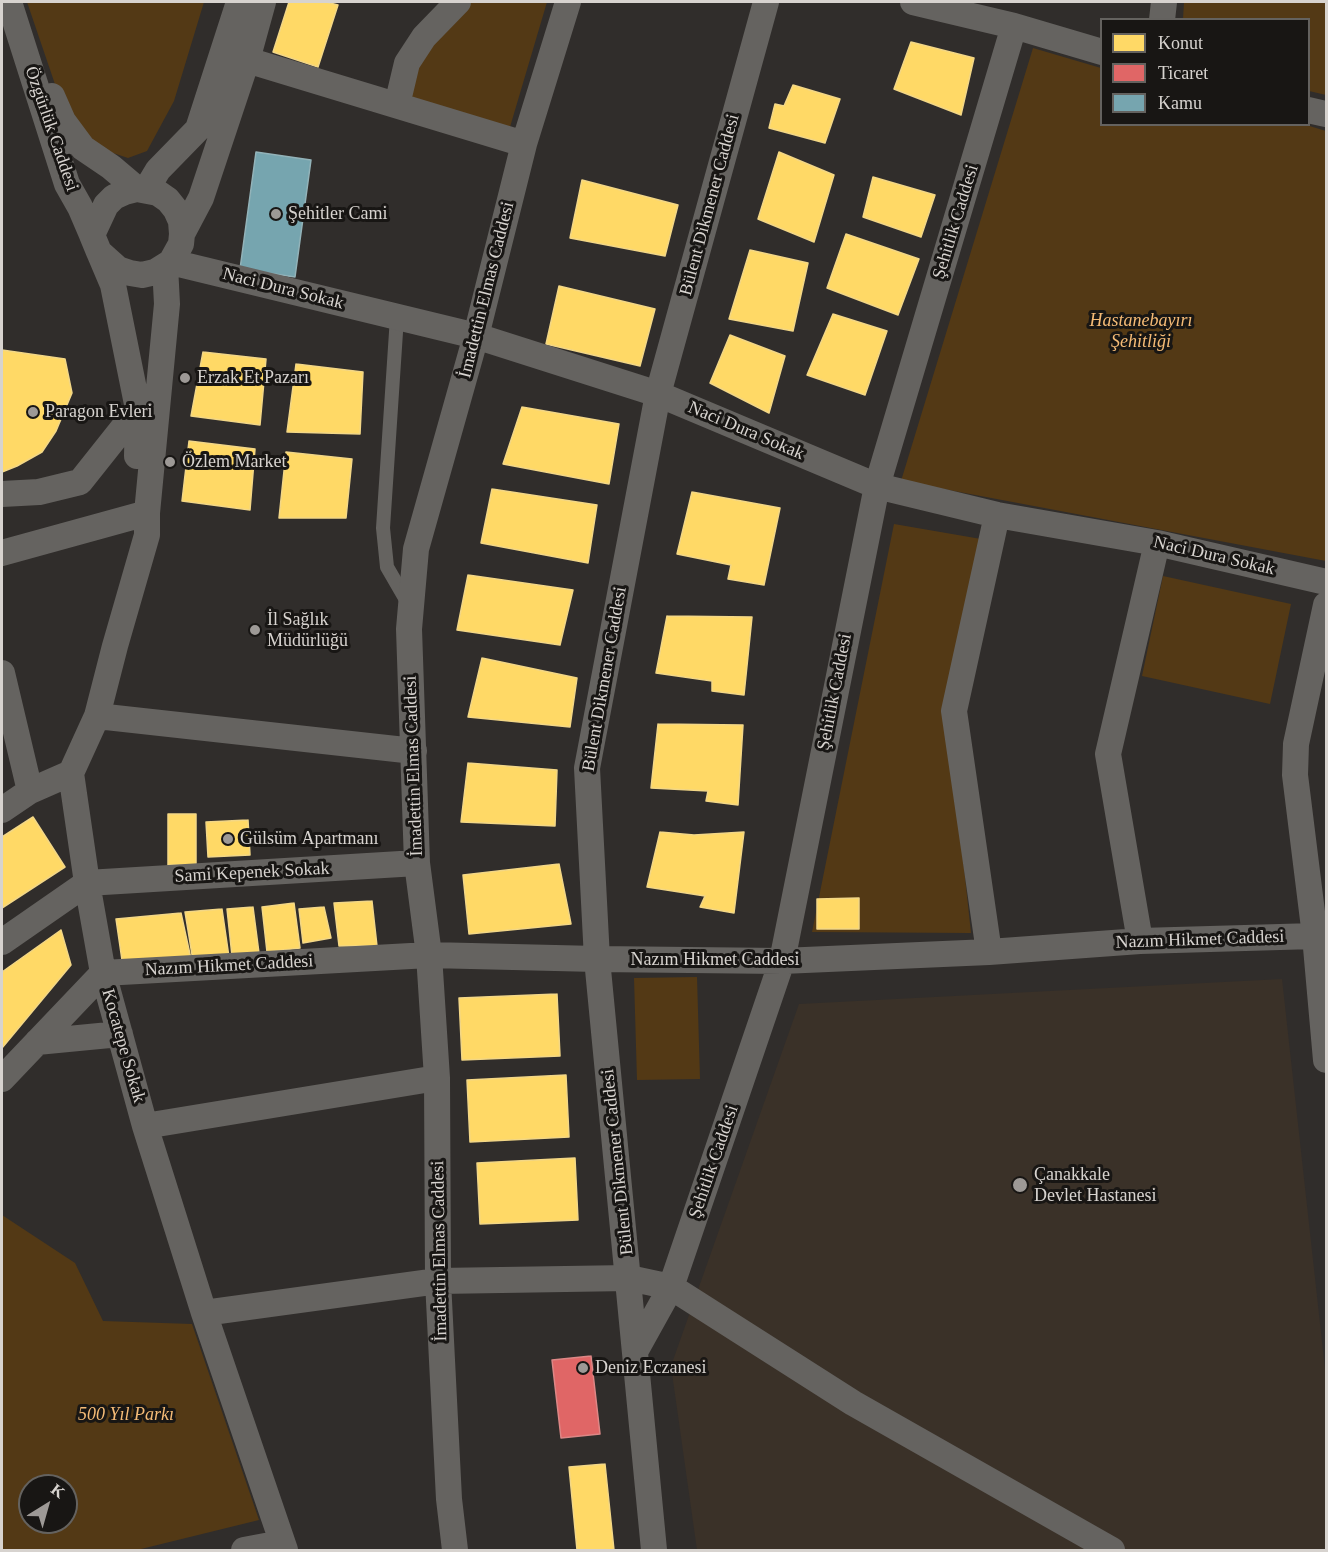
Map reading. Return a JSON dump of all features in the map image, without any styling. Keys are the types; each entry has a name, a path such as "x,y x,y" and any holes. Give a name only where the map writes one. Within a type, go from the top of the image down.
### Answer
{"street":[{"name":"Özgürlük Caddesi","path":"9,2 67,184 80,207 113,285 138,409 143,521"},
{"path":"141,189 198,129 239,2"},
{"path":"182,234 201,198 247,60 263,2"},
{"path":"397,105 407,63 424,37 458,2"},
{"name":"İmadettin Elmas Caddesi","path":"455,1551 449,1499 438,1281 437,1078 429,955 417,863 409,629 416,549 476,336 524,144 568,2"},
{"name":"Bülent Dikmener Caddesi","path":"654,1551 597,959 587,768 658,394 766,2"},
{"path":"913,2 1014,26 1100,52"},
{"path":"1162,18 1164,2"},
{"name":"Şehitlik Caddesi","path":"636,1350 671,1287 782,961 877,486 1014,26"},
{"name":"Özgürlük Caddesi","path":"25,55 42,75 63,121 83,148 141,189"},
{"path":"247,60 524,144"},
{"path":"1310,110 1326,114"},
{"path":"141,189 158,193 168,200 181,221 182,234 181,244 168,264 154,272 142,275 118,269 96,244 106,205 125,192 141,189"},
{"path":"2,810 30,791 71,773 97,716 143,521 167,304 168,264"},
{"name":"Naci Dura Sokak","path":"168,264 476,336 658,394 877,486 997,515 1157,543 1326,582"},
{"path":"2,494 39,492 80,482 138,409"},
{"path":"989,952 954,711 997,515"},
{"path":"2,553 109,523 143,521"},
{"path":"1140,941 1108,754 1157,543"},
{"path":"1326,604 1296,744 1295,775 1321,937 1326,1060"},
{"path":"2,673 30,791"},
{"path":"97,716 414,751"},
{"name":"Kocatepe Sokak","path":"71,773 103,973 146,1126 204,1313 283,1547"},
{"name":"Sami Kepenek Sokak","path":"87,883 417,863"},
{"path":"2,942 87,883"},
{"name":"Nazım Hikmet Caddesi","path":"103,973 429,955 782,961 989,952 1140,941 1321,937"},
{"path":"2,1079 103,973"},
{"path":"36,1042 120,1035"},
{"path":"146,1126 437,1078"},
{"path":"204,1313 438,1281 629,1278 671,1287 853,1403 1112,1551"},
{"path":"244,1551 283,1547"}],"lane":[{"path":"397,317 383,528 387,567 411,609"}],"shaded area":[{"name":"Çanakkale Devlet Hastanesi","path":"1282,979 1326,1378 1326,1550 697,1550 671,1366 799,1004"}],"green space":[{"path":"27,2 204,2 174,101 147,151 128,158 74,140"},
{"path":"470,2 547,2 510,127 407,101 417,63"},
{"path":"1184,2 1326,2 1326,95 1310,91 1310,18 1183,18"},
{"name":"Hastanebayırı Şehitliği","path":"1033,48 1100,68 1100,126 1310,126 1326,131 1326,561 901,481"},
{"path":"894,524 981,539 947,709 971,933 812,932"},
{"path":"1163,576 1291,604 1270,704 1142,676"},
{"path":"697,977 700,1079 637,1080 634,978"},
{"name":"500 Yıl Parkı","path":"2,1215 75,1263 103,1321 192,1324 259,1520 137,1550 2,1550"}],"building: Konut":[{"path":"289,2 326,2 338,5 318,67 273,52"},
{"path":"911,42 974,58 961,115 894,89"},
{"path":"793,85 840,99 825,143 769,128 775,104 784,106"},
{"path":"779,152 834,175 814,242 758,219"},
{"path":"873,177 935,195 921,237 863,217"},
{"path":"582,180 678,205 665,256 570,238"},
{"path":"846,234 919,259 898,315 827,288"},
{"path":"750,250 808,263 793,331 729,319"},
{"path":"559,286 655,309 640,366 546,344"},
{"path":"833,314 887,331 865,395 807,375"},
{"path":"730,335 785,356 769,413 710,383"},
{"name":"Paragon Evleri","path":"2,350 65,359 72,393 56,431 42,452 2,472"},
{"path":"203,352 266,359 260,425 191,416"},
{"path":"296,364 363,372 360,434 287,432"},
{"path":"522,407 619,424 609,484 503,464"},
{"path":"189,441 255,449 250,510 182,501"},
{"path":"286,452 352,459 346,518 279,518"},
{"path":"492,489 597,505 588,563 481,543"},
{"path":"692,492 780,508 764,585 728,579 731,565 677,554"},
{"path":"468,575 573,590 560,645 457,630"},
{"path":"667,616 752,617 744,695 712,691 712,681 656,673"},
{"path":"482,658 577,678 570,727 468,717"},
{"path":"658,724 743,725 738,805 706,801 708,791 651,788"},
{"path":"468,763 557,770 555,826 461,822"},
{"path":"168,814 196,814 196,865 168,865"},
{"path":"33,817 65,867 2,908 2,837"},
{"name":"Gülsüm Apartmanı","path":"248,820 250,855 208,857 206,822"},
{"path":"660,832 694,835 744,832 734,913 700,907 705,896 647,887"},
{"path":"559,864 571,924 469,934 463,875"},
{"path":"859,898 859,929 817,929 817,899"},
{"path":"372,901 377,946 339,946 334,903"},
{"path":"294,903 300,948 267,952 262,907"},
{"path":"253,907 259,953 232,956 227,909"},
{"path":"324,907 331,938 303,943 299,909"},
{"path":"222,909 229,957 193,961 185,912"},
{"path":"181,913 191,959 123,967 116,919"},
{"path":"61,930 71,965 2,1048 2,972"},
{"path":"557,994 560,1056 462,1060 459,998"},
{"path":"566,1075 569,1137 470,1142 467,1080"},
{"path":"575,1158 578,1220 480,1224 477,1163"},
{"path":"605,1464 614,1550 577,1550 569,1467"}],"building: Ticaret":[{"path":"591,1356 600,1434 561,1438 552,1360"}],"building: Kamu":[{"name":"Şehitler Cami","path":"256,152 311,160 295,277 240,269"}],"place":[{"name":"Şehitler Cami","path":"276,214"},
{"name":"Erzak Et Pazarı","path":"185,378"},
{"name":"Paragon Evleri","path":"33,412"},
{"name":"Özlem Market","path":"170,462"},
{"name":"İl Sağlık Müdürlüğü","path":"255,630"},
{"name":"Gülsüm Apartmanı","path":"228,839"},
{"name":"Çanakkale Devlet Hastanesi","path":"1020,1185"},
{"name":"Deniz Eczanesi","path":"583,1368"}]}
